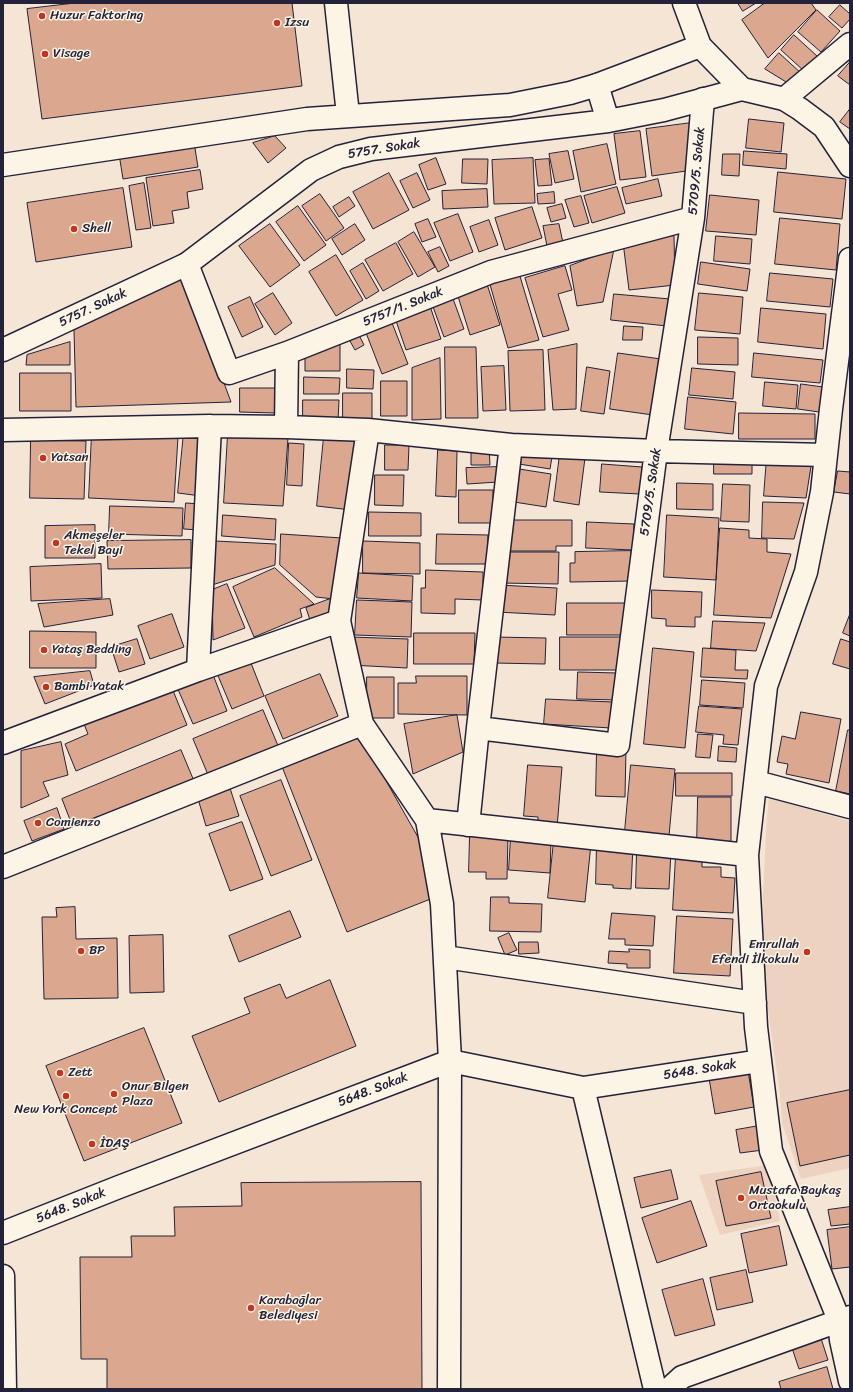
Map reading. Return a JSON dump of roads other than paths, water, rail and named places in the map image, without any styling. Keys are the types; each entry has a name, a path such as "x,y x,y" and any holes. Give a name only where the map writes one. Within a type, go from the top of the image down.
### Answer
{"street":[{"path":"336,3 348,115"},
{"path":"684,3 700,46 742,89 784,99 800,109 824,127 850,166"},
{"path":"784,99 850,44"},
{"path":"3,165 307,119 510,105 570,93 597,85 700,46"},
{"path":"597,85 608,121"},
{"name":"5757. Sokak","path":"3,350 187,264 311,170 339,157 370,149 608,121 664,110 742,89"},
{"name":"5709/5. Sokak","path":"478,728 618,745 656,451 692,218 703,99"},
{"name":"5757/1. Sokak","path":"187,264 229,374 287,353 491,272 692,218"},
{"path":"850,259 822,492 806,572 766,686 747,856 755,1003 760,1061 771,1151 844,1318 841,1340 850,1381"},
{"path":"286,426 287,353"},
{"path":"198,670 210,426"},
{"path":"3,430 286,426 368,430 511,444 656,451 826,455"},
{"path":"368,430 339,621 362,724 427,820 442,904 450,1061 449,1389"},
{"path":"468,825 511,444"},
{"path":"3,743 198,670 339,621"},
{"path":"3,867 362,724"},
{"path":"756,782 850,807"},
{"path":"427,820 747,856"},
{"path":"445,957 755,1003"},
{"name":"5648. Sokak","path":"3,1233 119,1187 450,1061 582,1088 760,1061"},
{"path":"582,1088 655,1389"},
{"path":"3,1276 5,1389"},
{"path":"669,1389 682,1377 844,1318"}],"place":[{"name":"Huzur Faktoring","path":"42,16"},
{"name":"Izsu","path":"277,23"},
{"name":"Visage","path":"45,54"},
{"name":"Shell","path":"74,229"},
{"name":"Yatsan","path":"43,458"},
{"name":"Akmeşeler Tekel Bayi","path":"56,543"},
{"name":"Yataş Bedding","path":"44,650"},
{"name":"Bambi Yatak","path":"46,687"},
{"name":"Comienzo","path":"38,823"},
{"name":"BP","path":"81,951"},
{"name":"Emrullah Efendi İlkokulu","path":"807,952"},
{"name":"Zett","path":"60,1073"},
{"name":"Onur Bilgen Plaza","path":"114,1094"},
{"name":"New York Concept","path":"66,1096"},
{"name":"İDAŞ","path":"92,1144"},
{"name":"Mustafa Baykaş Ortaokulu","path":"741,1198"},
{"name":"Karabağlar Belediyesi","path":"251,1308"}]}
